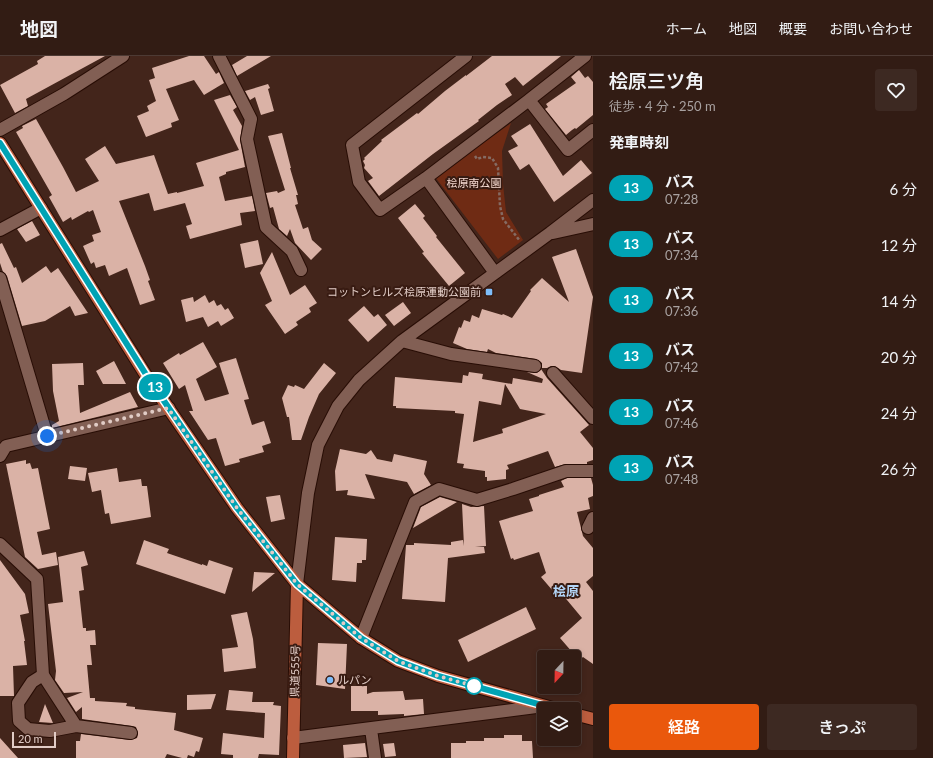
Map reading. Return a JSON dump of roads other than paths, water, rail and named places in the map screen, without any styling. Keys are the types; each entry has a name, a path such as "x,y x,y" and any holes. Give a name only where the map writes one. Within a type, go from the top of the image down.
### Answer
{"main road":[{"path":"0,143 168,408 237,508 297,584 361,638 398,661 438,676 537,704"},
{"name":"県道555号","path":"293,758 297,584"},
{"path":"581,716 593,719"}],"street":[{"path":"0,130 64,94 123,56"},
{"path":"218,56 251,119 247,139 266,228 292,251 301,270"},
{"path":"466,56 352,145 359,182 380,210 426,178 585,56"},
{"path":"529,100 568,150 593,130"},
{"path":"426,178 495,273"},
{"path":"297,584 308,493 318,445 338,406 359,380 402,341 593,200"},
{"path":"0,230 41,208"},
{"path":"550,233 593,224"},
{"path":"0,278 47,436"},
{"path":"402,341 451,354 535,366"},
{"path":"553,373 593,418"},
{"path":"0,456 6,446 168,408"},
{"path":"361,638 415,502 438,489 477,500 566,471 593,472"},
{"path":"0,544 37,579 42,675 76,726"},
{"path":"42,675 32,682 18,704 19,721 28,729 50,732 76,726 131,733"},
{"path":"293,738 537,707"},
{"path":"371,728 375,758"}],"place":[{"name":"コットンヒルズ桧原運動公園前","path":"489,292"},
{"name":"ルパン","path":"330,680"}],"district":[{"name":"桧原","path":"566,591"}],"park label":[{"name":"桧原南公園","path":"474,183"}]}
